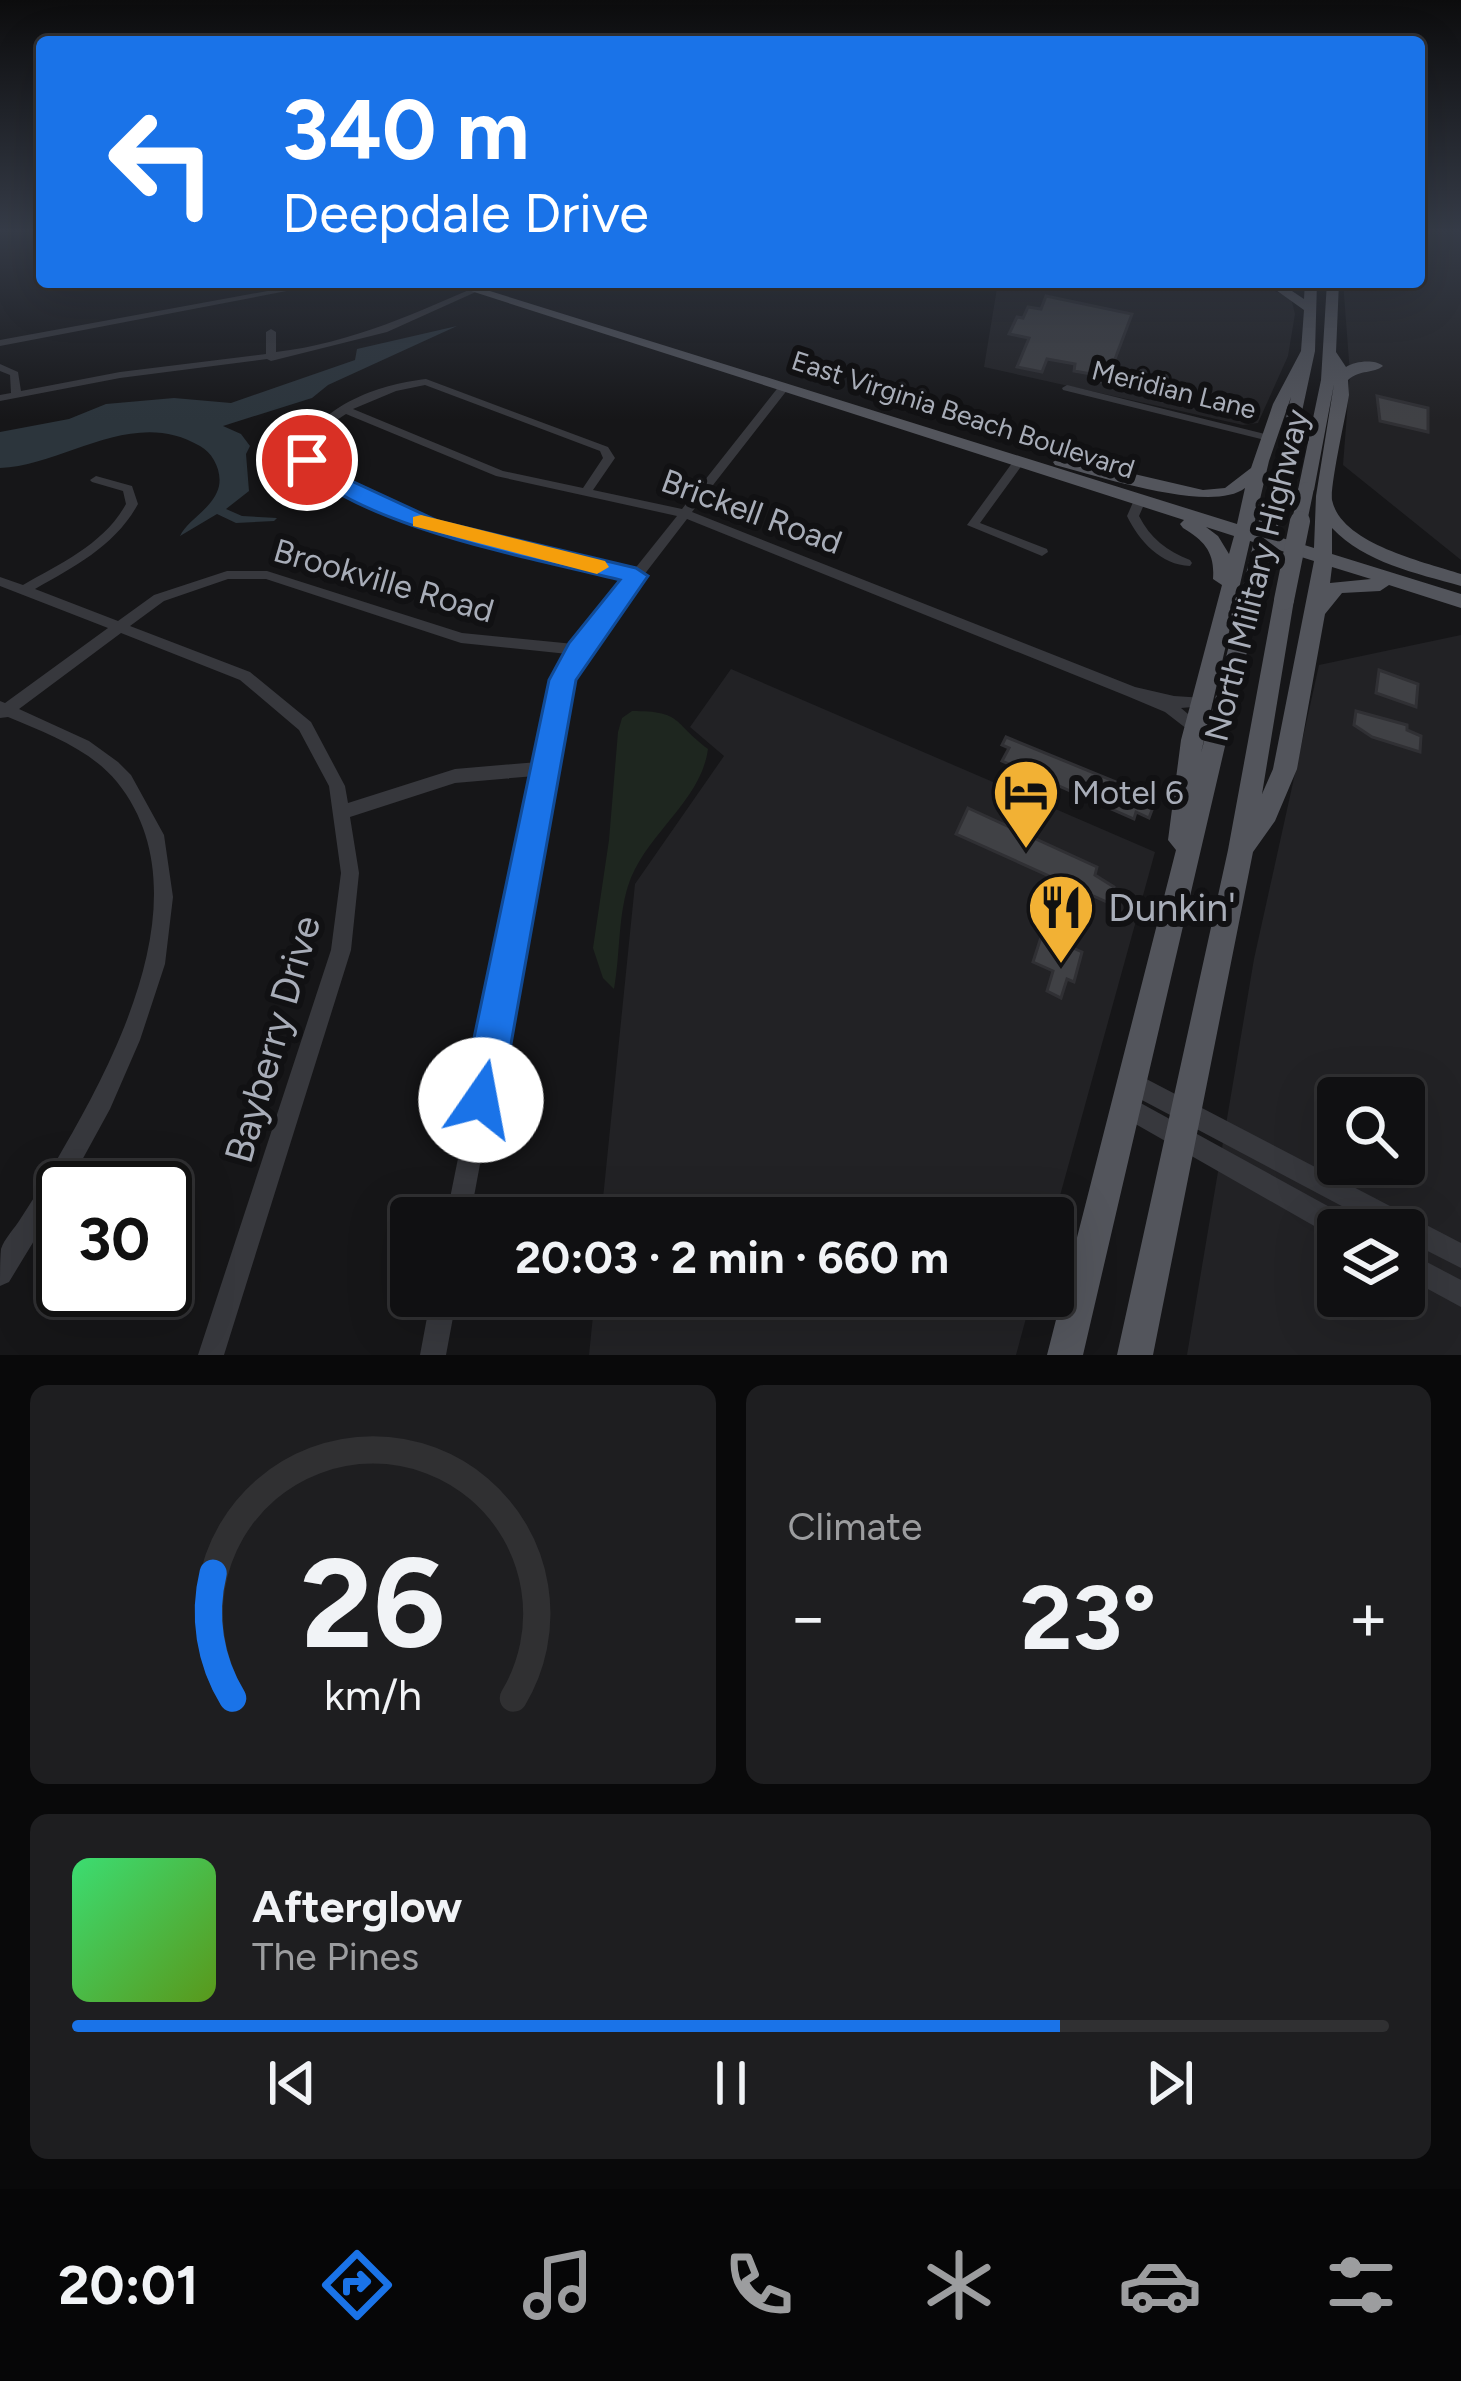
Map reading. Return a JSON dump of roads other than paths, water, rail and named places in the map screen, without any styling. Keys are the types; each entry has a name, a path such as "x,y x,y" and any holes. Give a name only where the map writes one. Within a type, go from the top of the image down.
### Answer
{"main road":[{"name":"East Virginia Beach Boulevard","path":"510,293 784,387 1140,500 1243,525"},
{"name":"East Virginia Beach Boulevard","path":"513,293 1060,462 1323,550 1461,602"},
{"path":"1288,293 1312,310"},
{"name":"North Military Highway","path":"1065,1355 1279,481 1308,351 1312,293"},
{"name":"North Military Highway","path":"1136,1355 1241,850 1284,600 1316,493 1333,293"},
{"path":"1179,882 1181,797 1211,651 1258,470 1288,383 1308,351"},
{"path":"1331,354 1342,378"},
{"path":"1241,850 1266,814 1285,769 1323,550 1316,493 1342,378 1355,367 1376,366"},
{"path":"1060,462 1203,495 1230,492 1258,470"},
{"path":"1316,493 1347,536 1461,583"},
{"path":"1140,500 1205,533 1222,555 1211,651"},
{"name":"East Virginia Beach Boulevard","path":"1323,550 1461,583"},
{"path":"1315,613 1331,592 1358,582 1461,602"}],"street":[{"path":"0,343 269,293"},
{"path":"0,398 158,370 271,358 384,330 463,293"},
{"path":"271,332 271,358"},
{"path":"158,370 169,352"},
{"path":"0,367 15,374 16,394"},
{"path":"586,492 610,458 604,449 432,383 408,384 345,410 321,425 306,446 310,465 322,476 430,526 636,576"},
{"path":"462,1197 562,680 578,650 784,387"},
{"name":"Meridian Lane","path":"1067,388 1269,438"},
{"name":"Brickell Road","path":"345,410 500,474 686,514 1132,692 1196,713"},
{"path":"1018,461 973,525 1042,552"},
{"path":"24,590 107,537 125,519 132,504 128,489 96,480"},
{"path":"1140,500 1133,516 1138,528 1159,550 1185,563"},
{"name":"Brookville Road","path":"2,710 118,626 185,585 256,573 461,638 578,650"},
{"name":"Bayberry Drive","path":"0,581 223,664 267,690 319,746 344,812 349,892 331,994 211,1355"},
{"path":"0,1273 88,1130 117,1072 152,976 163,907 154,840 138,796 124,778 86,746 2,710"},
{"path":"344,812 455,776 545,768"},
{"path":"1128,1094 1456,1251"},
{"path":"1185,1124 1317,1211"},
{"path":"1425,1275 1454,1292"},
{"path":"433,1355 440,1317"}],"place":[{"name":"Motel 6","path":"1026,851"},
{"name":"Dunkin'","path":"1061,966"}]}
